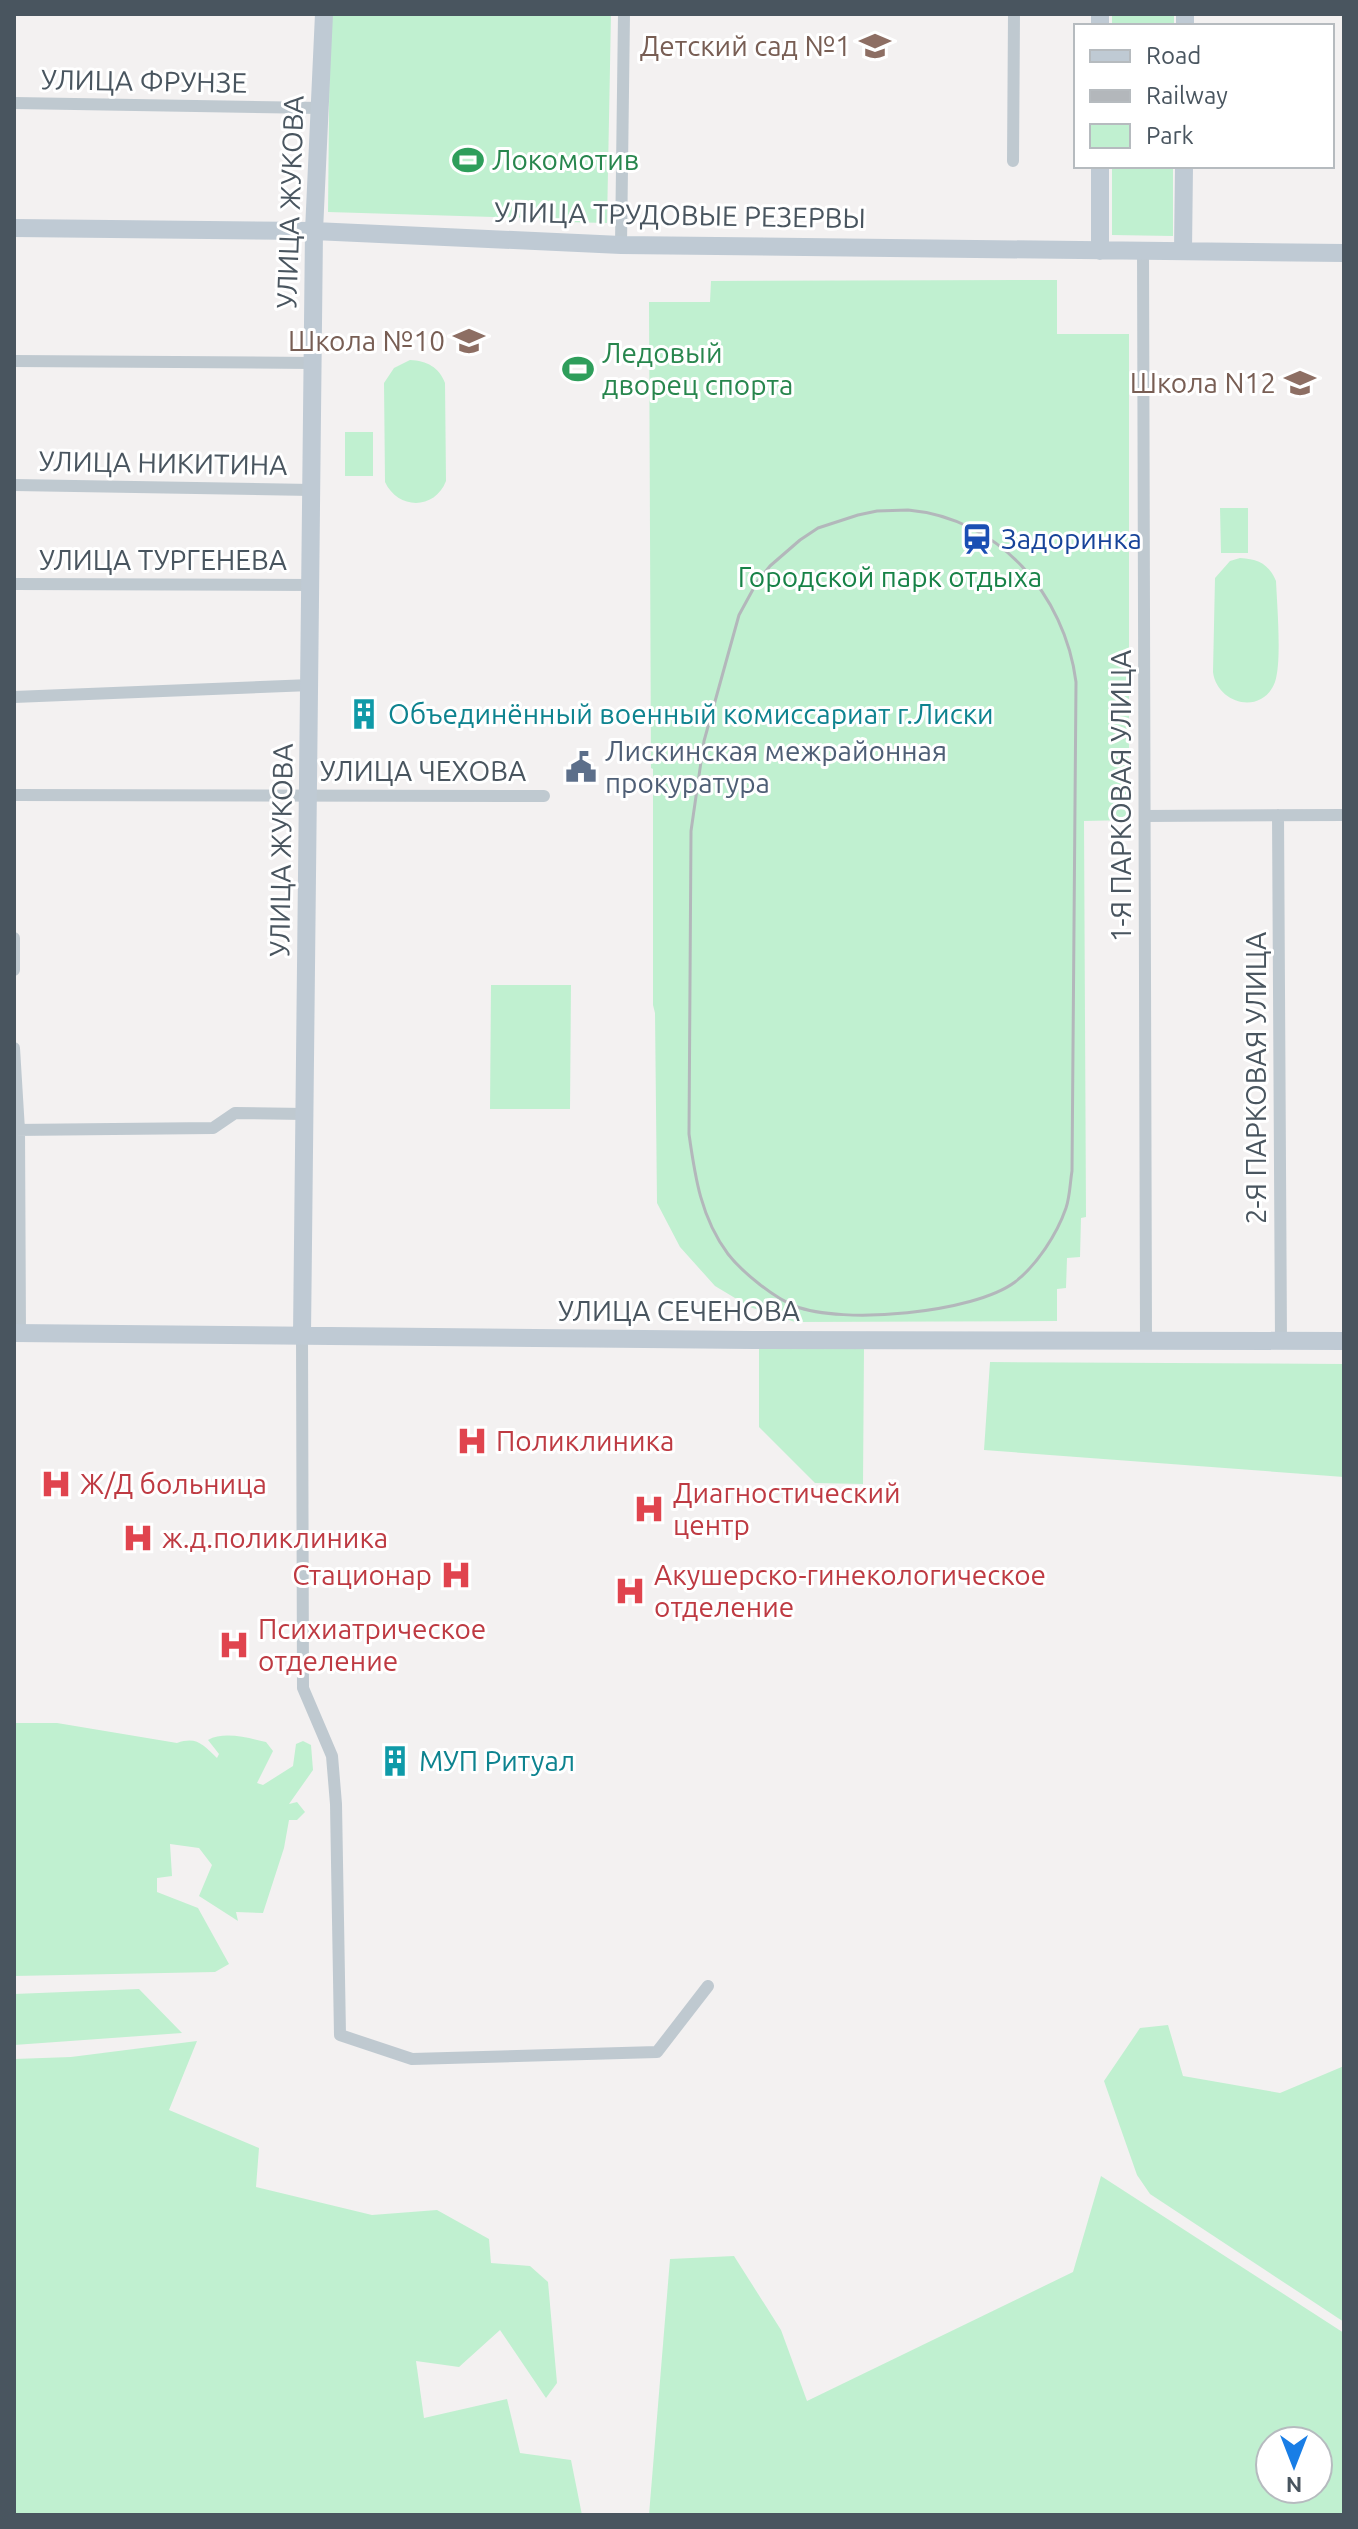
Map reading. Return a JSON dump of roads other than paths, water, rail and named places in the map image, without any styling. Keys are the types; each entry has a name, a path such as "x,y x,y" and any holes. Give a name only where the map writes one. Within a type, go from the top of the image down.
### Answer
{"main road":[{"name":"УЛИЦА ЖУКОВА","path":"302,1335 314,231 324,14"},
{"path":"1100,168 1100,251"},
{"path":"1183,251 1184,168"},
{"name":"УЛИЦА ТРУДОВЫЕ РЕЗЕРВЫ","path":"14,228 314,231 621,245 1344,253"},
{"name":"УЛИЦА СЕЧЕНОВА","path":"17,1333 1344,1341"}],"street":[{"path":"621,245 624,14"},
{"path":"1013,161 1014,14"},
{"name":"УЛИЦА ФРУНЗЕ","path":"14,103 321,108"},
{"name":"1-Я ПАРКОВАЯ УЛИЦА","path":"1143,251 1146,1340"},
{"path":"14,361 313,363"},
{"name":"УЛИЦА НИКИТИНА","path":"14,485 312,490"},
{"name":"УЛИЦА ТУРГЕНЕВА","path":"14,584 312,585"},
{"path":"14,697 311,685"},
{"name":"УЛИЦА ЧЕХОВА","path":"14,795 544,796"},
{"name":"2-Я ПАРКОВАЯ УЛИЦА","path":"1278,815 1281,1341"},
{"path":"1145,816 1344,815"},
{"path":"14,938 14,970"},
{"path":"14,1048 17,1333"},
{"path":"17,1130 213,1128 235,1113 305,1114"},
{"name":"УЛИЦА ЖУКОВА","path":"302,1335 303,1688 332,1756 336,1804 340,2035 412,2059 657,2052 708,1986"}],"railway":[{"path":"908,510 941,516 971,528 998,545 1022,566 1042,591 1058,620 1069,650 1076,682 1072,1171 1067,1203 1057,1228 1038,1258 1015,1282 996,1293 940,1308 907,1313 843,1315 795,1306 759,1284 728,1254 705,1212 689,1134 691,831 704,741 739,615 757,582 770,566 818,528 877,511 908,510"}],"place":[{"name":"Детский сад №1","path":"875,46"},
{"name":"Локомотив","path":"468,160"},
{"name":"Школа №10","path":"469,341"},
{"name":"Ледовый дворец спорта","path":"578,369"},
{"name":"Школа N12","path":"1300,383"},
{"name":"Задоринка","path":"977,539"},
{"name":"Объединённый военный комиссариат г.Лиски","path":"364,714"},
{"name":"Лискинская межрайонная прокуратура","path":"581,767"},
{"name":"Поликлиника","path":"472,1441"},
{"name":"Ж/Д больница","path":"56,1484"},
{"name":"Диагностический центр","path":"649,1509"},
{"name":"ж.д.поликлиника","path":"138,1538"},
{"name":"Стационар","path":"456,1575"},
{"name":"Акушерско-гинекологическое отделение","path":"630,1591"},
{"name":"Психиатрическое отделение","path":"234,1645"},
{"name":"МУП Ритуал","path":"395,1761"}],"park label":[{"name":"Городской парк отдыха","path":"890,577"}]}
